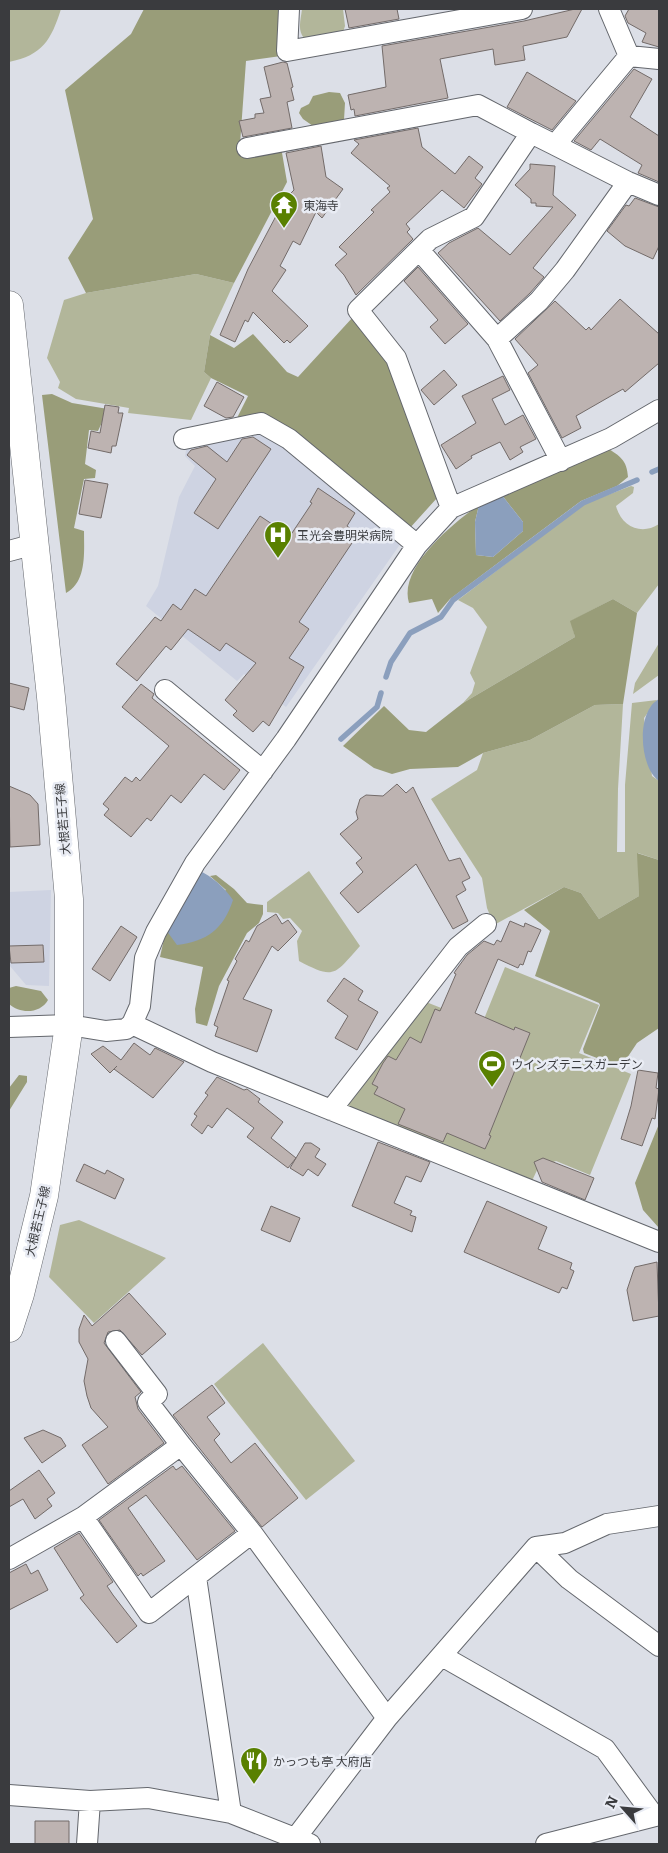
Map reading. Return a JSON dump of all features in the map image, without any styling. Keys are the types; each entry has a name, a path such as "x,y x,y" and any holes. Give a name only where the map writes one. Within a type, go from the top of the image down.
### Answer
{"street":[{"path":"289,9 287,51 522,9"},
{"path":"609,9 629,56"},
{"path":"629,56 659,59"},
{"path":"555,145 629,56"},
{"path":"247,148 478,105 628,182 659,195"},
{"path":"451,508 396,358 358,310 430,239 474,218 531,132"},
{"path":"497,339 539,301 565,270 628,182"},
{"path":"419,250 497,339 561,461"},
{"name":"大根若王子線","path":"9,305 35,544 69,899 69,1026 44,1196 9,1328"},
{"path":"9,1027 69,1026 106,1030 126,1029 132,1024 140,1006 145,958 156,932 195,863 263,771 417,545 451,508 561,461 630,428 659,410"},
{"path":"184,439 261,423 289,439 417,545"},
{"path":"9,551 35,544"},
{"path":"166,690 263,771"},
{"path":"331,1110 458,946 486,924"},
{"path":"132,1024 212,1062 659,1242"},
{"path":"116,1341 157,1394 148,1402 252,1533 387,1718"},
{"path":"9,1560 83,1517 181,1445"},
{"path":"9,1795 90,1802 148,1798 231,1813 299,1842 387,1718 536,1547 565,1543 607,1524 659,1516"},
{"path":"83,1517 149,1613 252,1533"},
{"path":"536,1547 569,1579 659,1646"},
{"path":"196,1576 231,1813"},
{"path":"442,1656 605,1749 657,1816 546,1844"},
{"path":"87,1844 90,1802"}],"shaded area":[{"name":"玉光会豊明栄病院","path":"259,426 401,543 286,707 244,674 237,681 146,606 158,586 179,497 195,466 185,456 187,445"},
{"path":"51,890 49,986 26,985 10,966 9,892"}],"green space":[{"path":"9,9 61,9 49,38 44,44 30,55 9,62"},
{"path":"144,9 282,9 281,56 246,61 240,144 281,147 287,182 234,283 196,274 86,293 68,258 93,219 65,90 131,34"},
{"path":"302,9 343,9 345,26 343,32 304,38 300,28"},
{"path":"329,92 340,93 345,103 344,120 313,126 303,119 299,113 301,108 309,104 313,96"},
{"path":"196,274 234,283 210,335 204,372 211,378 191,420 128,413 129,408 76,399 58,388 60,382 47,358 64,300 86,293"},
{"path":"353,317 388,364 437,498 409,529 292,433 234,424 248,396 211,378 204,372 210,335 234,348 253,334 287,372 298,377"},
{"path":"52,394 72,403 108,409 98,431 89,430 85,464 96,470 95,478 84,479 74,528 84,531 83,566 78,582 66,593 42,395"},
{"path":"607,448 619,456 626,466 628,477 617,486 581,501 450,599 438,613 432,599 409,603 408,589 419,561 443,535 468,513 479,505 475,522 476,555 493,557 523,531 523,522 501,494"},
{"path":"631,486 634,487 633,493 616,506 622,519 627,524 639,529 659,524 659,584 637,613 613,599 571,621 575,637 463,703 472,693 475,683 470,673 487,627 473,608 458,600 584,504"},
{"path":"613,599 637,613 623,704 595,705 530,740 483,753 458,767 410,769 392,774 374,768 343,746 384,706 409,730 426,732 463,703 575,637 570,621"},
{"path":"659,643 659,675 633,694 635,683"},
{"path":"657,700 644,718 652,776 659,781 659,860 638,853 639,896 599,919 581,893 564,887 494,925 487,908 482,878 431,799 477,770 483,753 530,740 595,705 623,704 618,789 617,852 625,852 625,785 632,703"},
{"path":"637,853 659,860 659,1028 637,1043 627,1058 628,1065 623,1068 584,1053 583,1049 600,1005 599,1003 535,976 550,931 524,910 564,887 581,893 599,919 639,896"},
{"path":"309,871 360,946 345,963 333,972 320,971 299,961 297,941 302,931 290,918 283,919 278,913 267,912 267,902"},
{"path":"216,875 234,889 247,903 263,905 263,914 259,923 247,933 219,986 207,1026 196,1023 195,1009 203,967 160,957 166,930 226,890 210,876"},
{"name":"ウインズテニスガーデン","path":"505,967 599,1005 579,1053 631,1074 590,1175 556,1161 538,1168 531,1183 349,1109 348,1102 426,1002 482,1024"},
{"path":"16,986 41,991 48,1000 44,1005 35,1010 19,1010 9,1004 9,988"},
{"path":"19,1075 27,1076 27,1082 9,1111 9,1088"},
{"path":"659,1124 659,1228 643,1210 635,1183"},
{"path":"79,1220 166,1258 94,1323 49,1277 60,1225"},
{"path":"263,1343 355,1461 306,1500 214,1384"}],"water":[{"path":"501,494 523,522 523,531 493,557 476,555 475,522 479,505"},
{"path":"659,699 659,781 652,774 647,764 643,739 646,715 652,705"},
{"path":"198,870 218,883 233,900 224,919 212,932 197,940 177,945 166,930"}],"building":[{"path":"345,9 397,9 399,19 349,28"},
{"path":"582,9 567,37 523,46 525,60 495,65 493,49 440,59 448,98 355,116 354,109 351,110 348,95 386,87 382,46 524,21"},
{"path":"629,9 659,9 659,47 642,42 646,33 628,23 625,16"},
{"path":"283,62 287,63 293,87 291,88 294,100 287,102 292,128 243,137 239,121 255,118 255,114 264,113 260,99 271,97 264,67"},
{"path":"634,69 652,79 630,117 659,136 659,182 638,173 642,165 600,139 591,150 574,141"},
{"path":"527,72 576,101 552,130 507,107"},
{"path":"418,128 422,147 455,174 469,156 483,167 475,178 482,184 464,208 442,190 406,224 410,229 407,232 413,239 356,295 344,275 335,265 347,254 339,247 374,212 371,210 390,192 387,188 390,186 351,153 359,144 354,140"},
{"path":"321,146 326,177 343,189 322,218 316,212 300,245 293,241 280,266 286,270 272,291 308,326 290,343 287,340 284,343 253,312 248,322 245,320 235,342 220,335 248,269 285,199 294,190 286,153"},
{"path":"530,164 555,166 553,195 576,215 533,268 544,277 500,321 438,253 449,243 478,228 510,255 553,207 536,206 536,203 531,203 531,199 515,185 530,169"},
{"path":"635,198 659,207 659,246 653,259 625,246 607,231 626,205 629,206"},
{"path":"418,267 468,324 445,344 430,327 438,320 404,281"},
{"path":"620,299 659,334 659,363 625,392 623,389 576,416 581,428 562,438 528,373 538,365 515,339 555,301 586,330 589,327 591,330"},
{"path":"444,370 457,385 434,405 421,390"},
{"path":"503,376 510,390 492,399 505,425 523,415 536,439 520,447 523,452 510,460 500,442 471,456 472,458 456,469 441,445 476,423 462,396"},
{"path":"217,382 244,397 233,417 226,418 204,406"},
{"path":"105,405 119,407 118,413 123,413 116,446 112,446 111,453 88,448 91,431 100,433"},
{"path":"253,437 271,449 218,529 194,513 216,479 187,455 191,450 207,446 227,462 242,439"},
{"path":"85,480 108,484 101,518 79,514"},
{"path":"318,488 355,513 347,526 358,534 299,622 309,629 289,658 304,667 269,726 263,721 253,732 233,715 237,711 225,700 256,663 226,643 220,651 188,629 171,650 166,646 137,681 116,664 155,617 161,621 173,604 181,610 195,589 206,596 260,516 290,536 312,503 310,502"},
{"path":"9,683 29,688 24,710 9,706"},
{"path":"141,684 154,694 152,698 240,770 224,790 204,774 181,803 171,795 151,821 147,818 131,837 104,815 109,809 103,804 125,777 132,782 136,777 140,781 169,746 122,707"},
{"path":"397,784 406,793 413,787 449,861 460,858 470,878 462,882 466,890 456,896 468,921 453,929 416,864 358,913 340,893 363,872 356,863 362,858 340,834 358,819 356,812 360,799 366,795 383,796"},
{"path":"9,786 30,795 38,804 40,845 10,847"},
{"path":"276,914 282,924 288,920 297,932 278,951 272,946 243,999 272,1010 257,1052 215,1036 218,1027 214,1025 229,981 227,980 237,961 235,959 246,940 249,942 257,926"},
{"path":"510,921 524,927 525,923 541,930 531,952 528,951 523,965 520,964 518,968 498,959 475,1013 514,1030 515,1027 530,1033 485,1149 447,1133 443,1142 398,1124 405,1109 374,1094 378,1087 372,1084 383,1063 388,1056 396,1060 410,1037 421,1043 435,1009 440,1011 456,970 467,955 484,941 494,945 497,940 501,942"},
{"path":"121,926 137,937 110,981 92,969"},
{"path":"43,945 44,962 11,963 9,946"},
{"path":"344,978 363,991 358,1000 378,1012 357,1050 335,1038 348,1016 327,1001"},
{"path":"134,1043 150,1055 155,1048 184,1062 153,1098 114,1069 110,1073 91,1054 103,1046 121,1060"},
{"path":"638,1070 658,1073 656,1088 659,1089 655,1119 652,1118 642,1146 621,1139 631,1106"},
{"path":"217,1077 244,1090 247,1089 260,1099 258,1102 283,1122 271,1138 296,1158 288,1168 247,1137 254,1128 227,1108 212,1128 208,1125 202,1134 191,1125 197,1116 194,1114 208,1095 205,1093"},
{"path":"378,1142 430,1162 421,1182 406,1176 394,1203 412,1211 410,1215 416,1217 412,1232 352,1206"},
{"path":"305,1143 311,1143 320,1149 315,1157 326,1164 318,1176 308,1169 303,1176 290,1168"},
{"path":"543,1158 594,1178 585,1200 542,1182 534,1162"},
{"path":"84,1164 105,1174 107,1170 124,1179 115,1199 76,1181"},
{"path":"487,1201 547,1227 538,1249 572,1263 570,1269 574,1271 567,1289 562,1287 559,1293 464,1252"},
{"path":"271,1206 300,1218 290,1242 261,1230"},
{"path":"657,1262 659,1316 633,1321 627,1290 635,1267"},
{"path":"129,1293 166,1334 142,1355 120,1330 108,1332 104,1343 141,1392 135,1397 138,1409 164,1443 108,1484 82,1445 108,1427 91,1408 87,1396 84,1381 88,1359 79,1342 79,1329 84,1315 92,1326"},
{"path":"212,1385 225,1403 207,1417 220,1434 214,1440 231,1463 255,1443 298,1498 262,1527 173,1415"},
{"path":"43,1430 61,1438 66,1446 42,1463 24,1438"},
{"path":"173,1466 176,1470 182,1466 235,1531 197,1560 146,1495 128,1508 165,1561 143,1576 141,1573 138,1576 99,1520"},
{"path":"39,1470 55,1493 47,1499 52,1506 35,1519 23,1499 9,1507 9,1491"},
{"path":"79,1533 113,1582 107,1586 137,1626 117,1643 80,1598 84,1595 54,1548"},
{"path":"26,1564 31,1574 38,1570 48,1590 9,1610 9,1573"},
{"path":"35,1821 69,1821 69,1844 35,1844"}],"waterway":[{"path":"652,472 659,469"},
{"path":"386,677 391,662 410,633 441,617 453,600 583,503 637,480"},
{"path":"341,739 377,707 381,693"}],"place":[{"name":"東海寺","path":"284,229"},
{"name":"玉光会豊明栄病院","path":"278,559"},
{"name":"ウインズテニスガーデン","path":"492,1088"},
{"name":"かっつも亭 大府店","path":"254,1785"}]}
